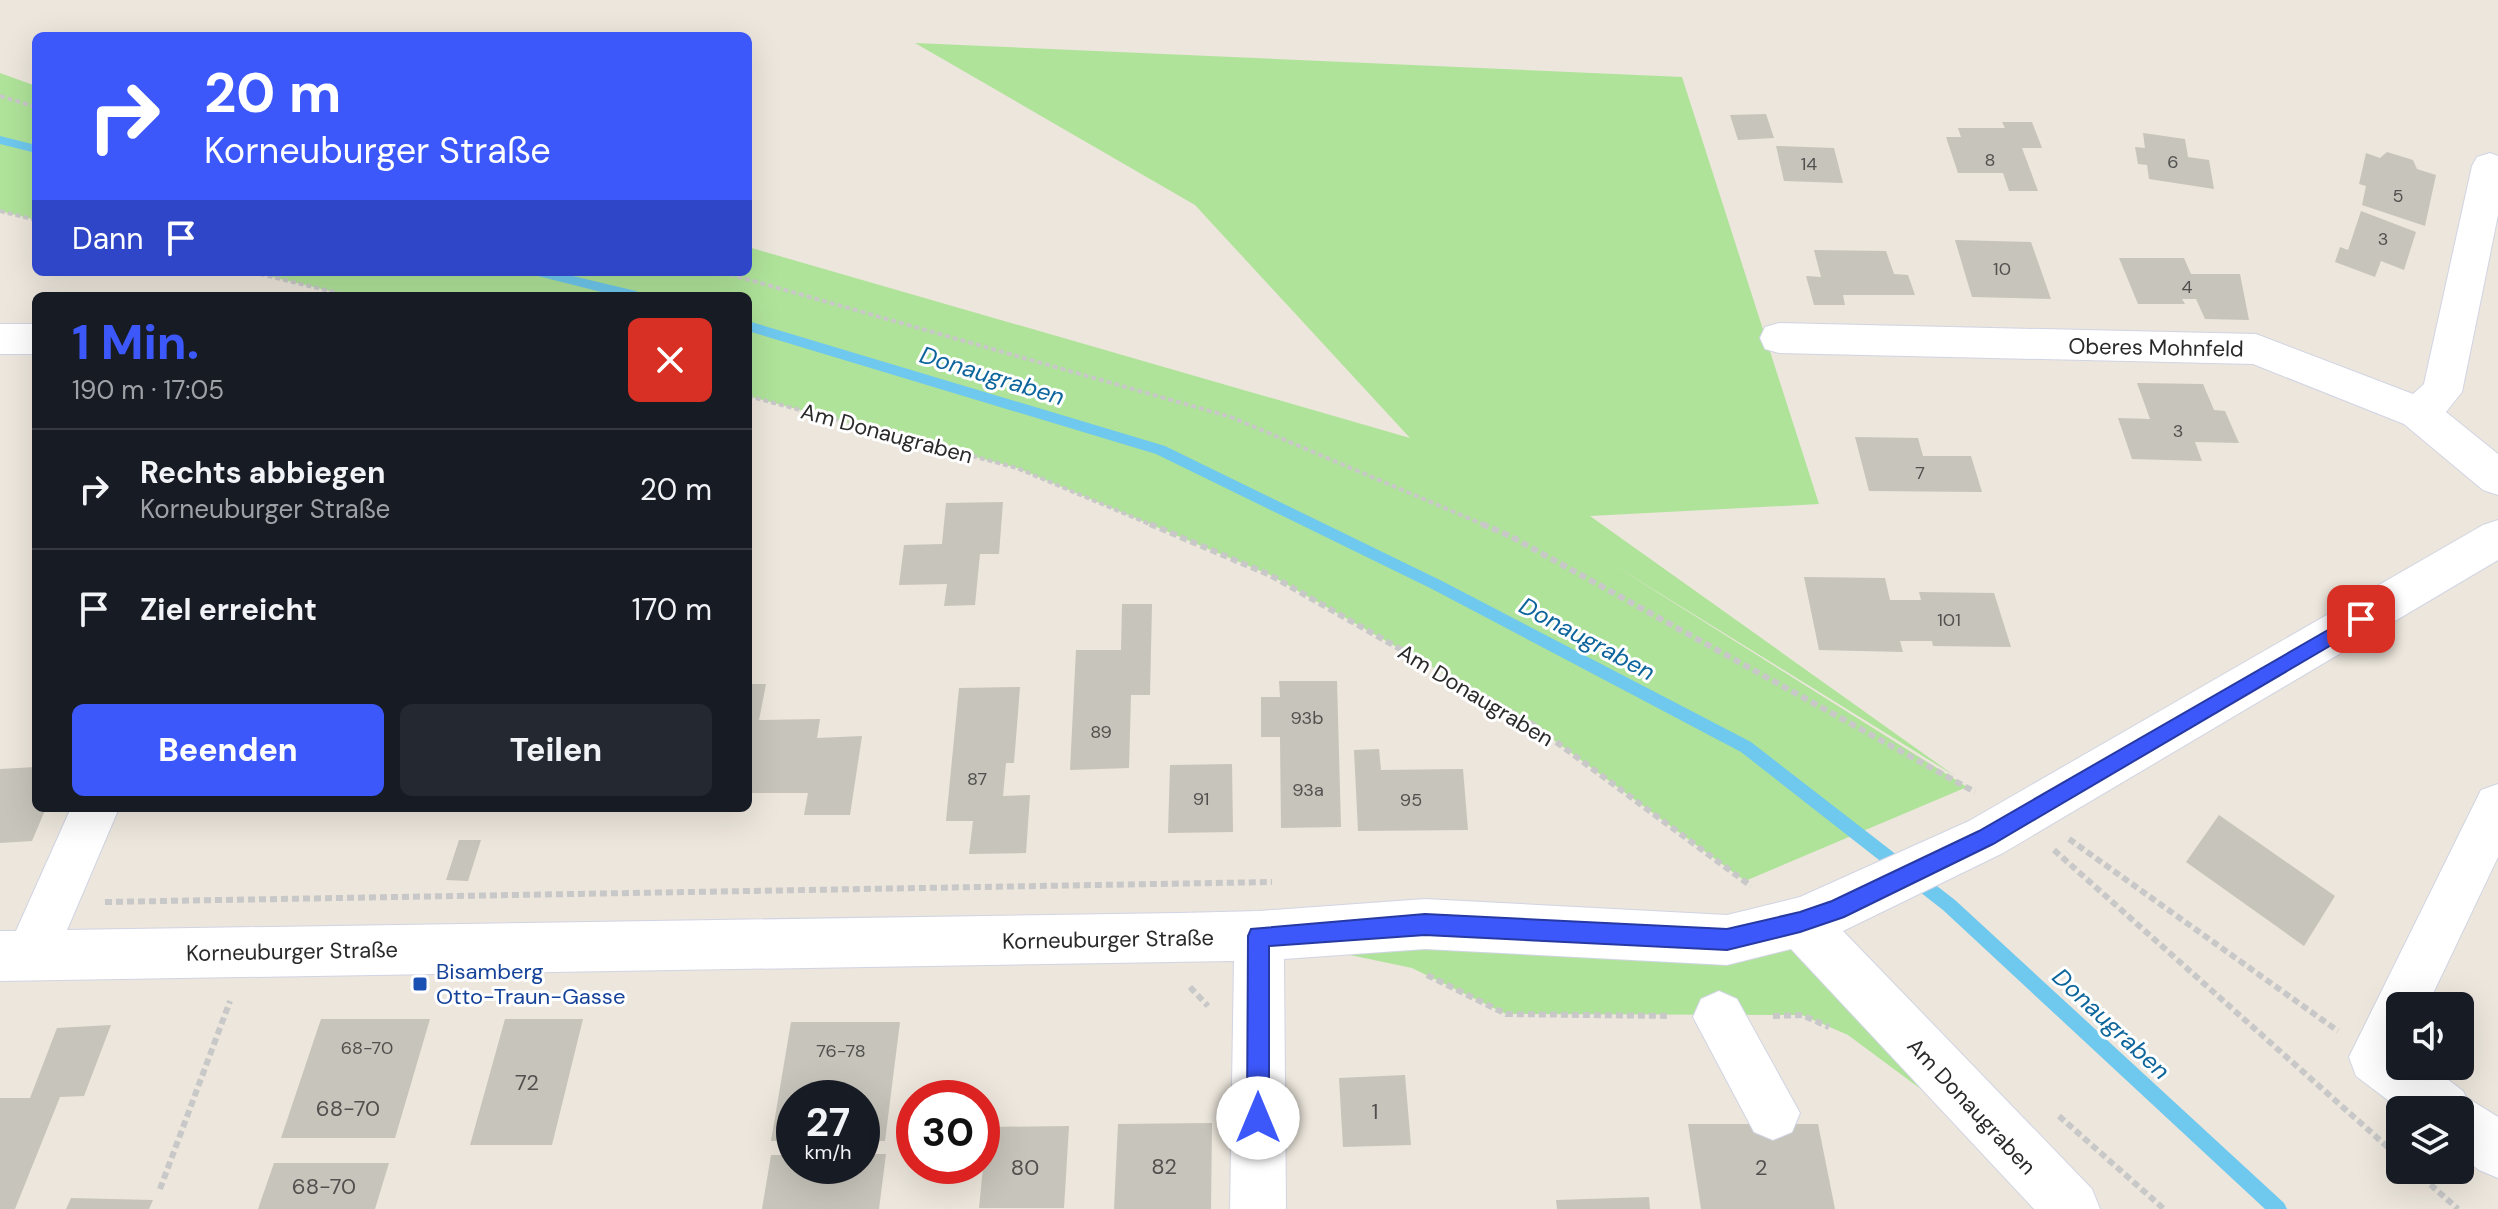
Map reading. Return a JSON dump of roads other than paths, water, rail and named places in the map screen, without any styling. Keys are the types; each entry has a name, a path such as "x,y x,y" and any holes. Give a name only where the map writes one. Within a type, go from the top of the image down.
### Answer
{"street":[{"path":"2418,413 2442,392 2490,166"},
{"name":"Oberes Mohnfeld","path":"1779,338 2256,349 2418,413 2498,478"},
{"path":"0,339 32,339"},
{"name":"Korneuburger Straße","path":"16,955 1259,936 1425,924 1727,940 1818,916 2011,823 2498,538"},
{"path":"2426,1096 2375,1057 2498,806"},
{"path":"16,955 54,902 93,812"},
{"name":"Am Donaugraben","path":"1818,916 2072,1209"},
{"path":"1258,1209 1259,936"},
{"path":"1719,1017 1773,1113"},
{"path":"2474,1133 2498,1151"}],"waterway":[{"name":"Donaugraben","path":"0,140 32,148"},
{"name":"Donaugraben","path":"554,276 620,292"},
{"name":"Donaugraben","path":"752,327 1160,450 1437,585 1746,747 1949,905 2278,1209"}],"place":[{"name":"Bisamberg Otto-Traun-Gasse","path":"420,984"}]}
